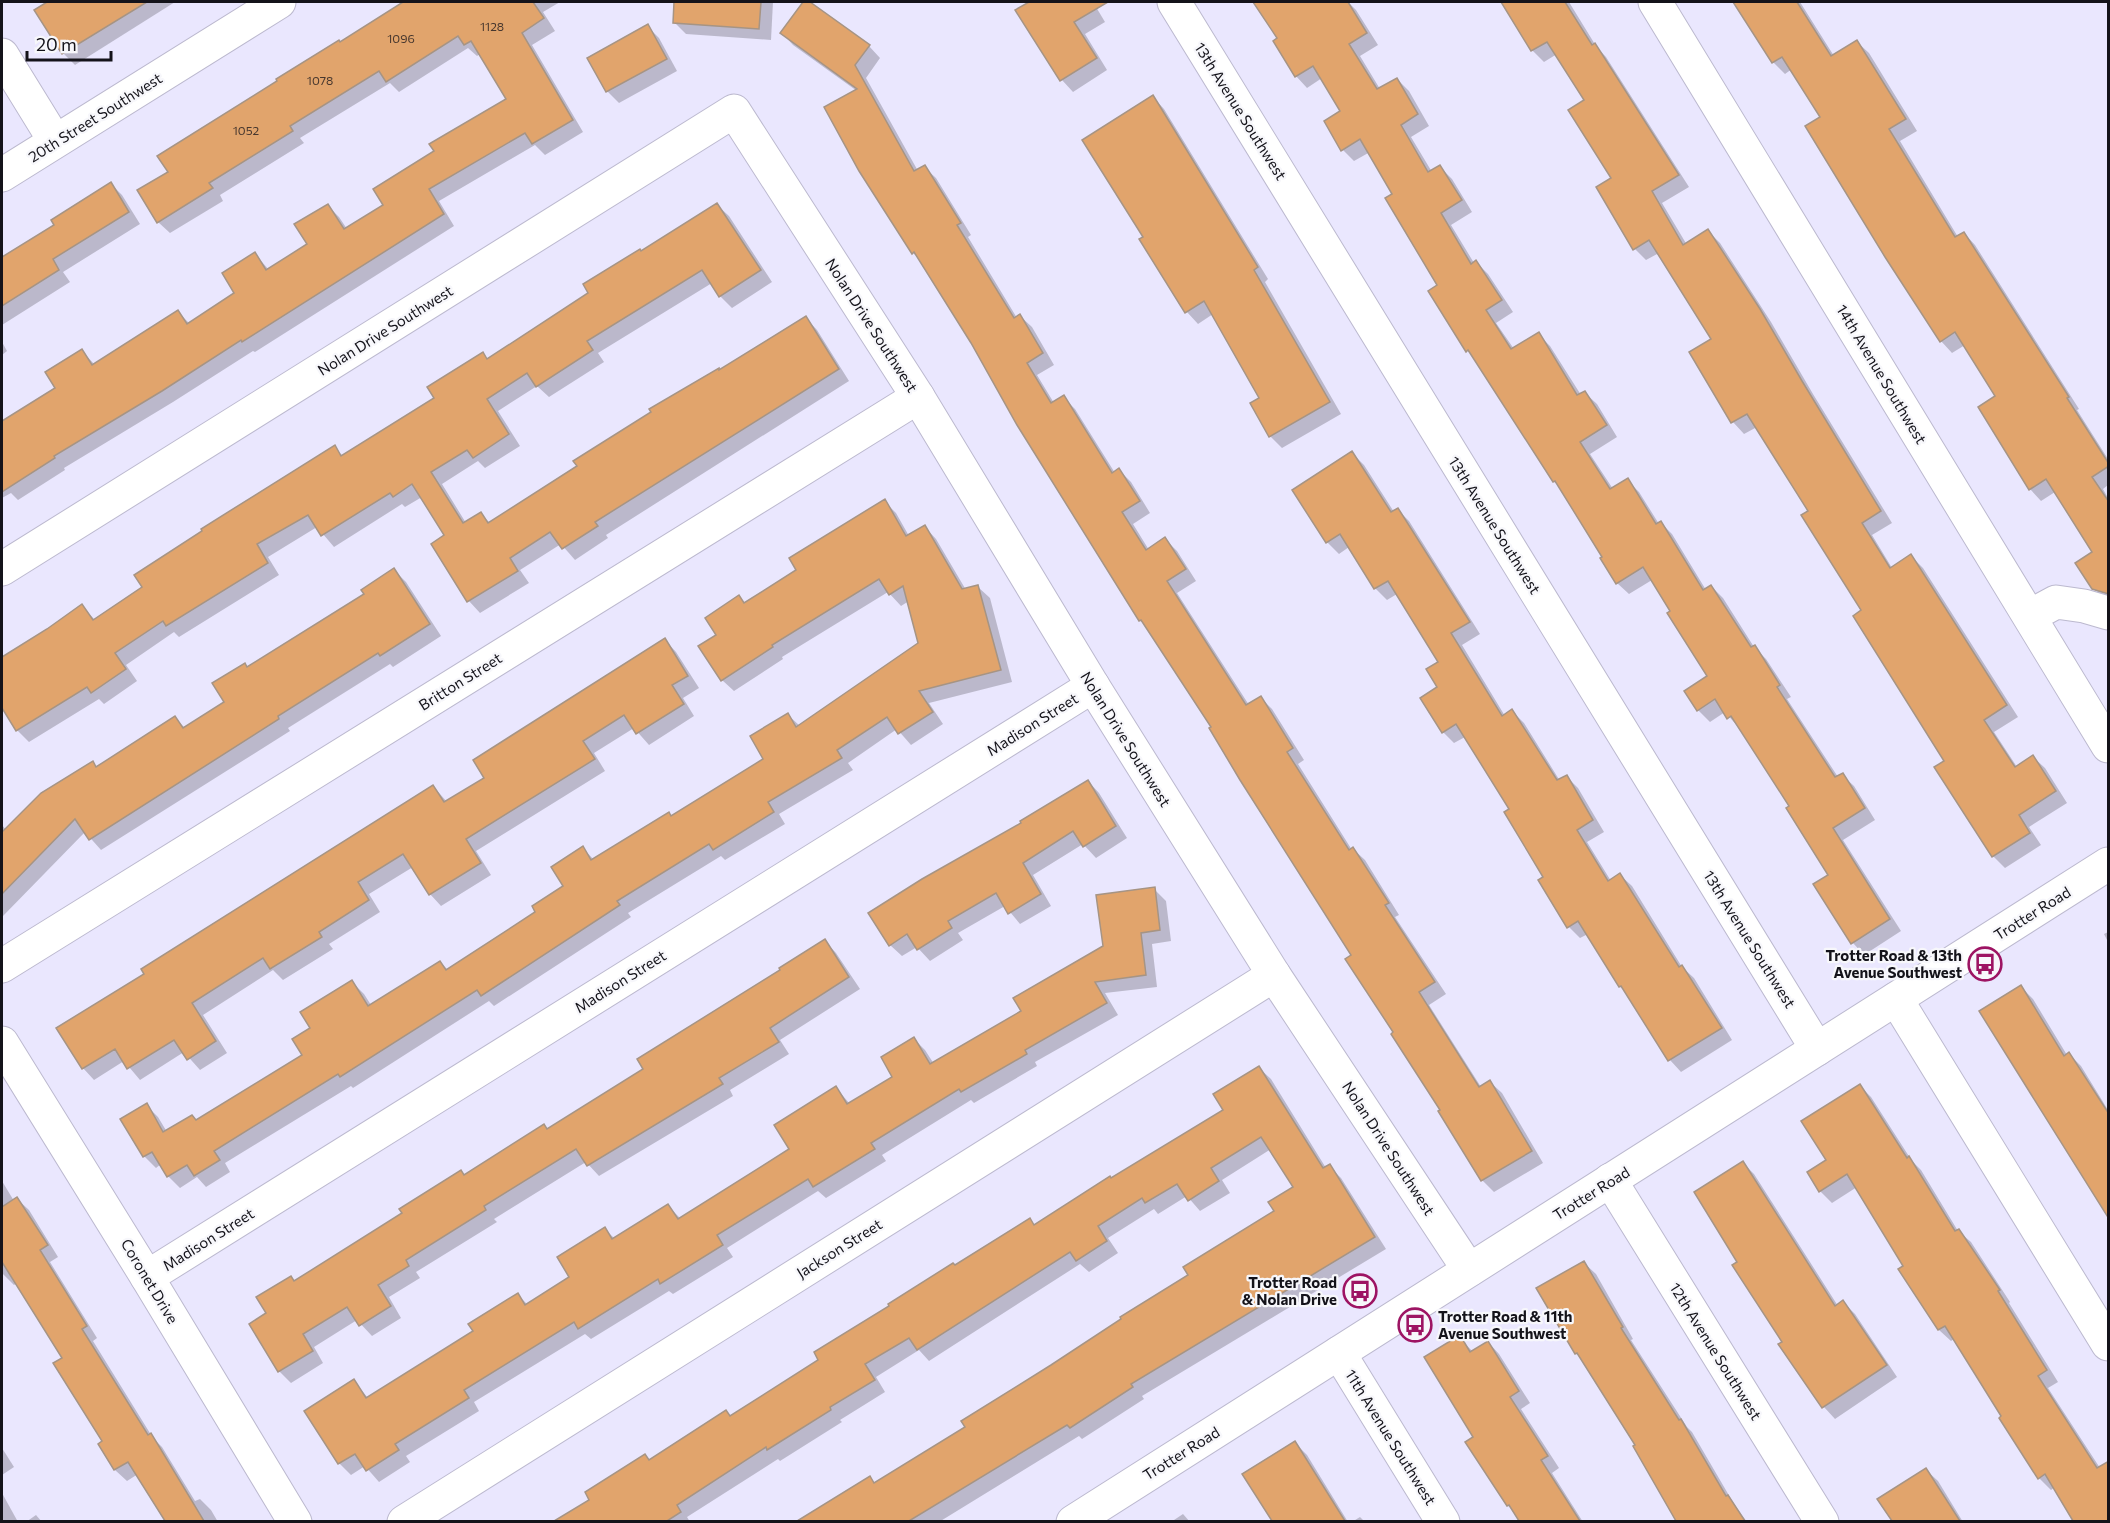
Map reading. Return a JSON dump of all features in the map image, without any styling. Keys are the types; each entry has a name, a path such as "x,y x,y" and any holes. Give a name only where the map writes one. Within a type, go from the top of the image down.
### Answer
{"street":[{"name":"20th Street Southwest","path":"2,175 279,2"},
{"name":"13th Avenue Southwest","path":"1174,2 1817,1049"},
{"name":"14th Avenue Southwest","path":"1654,2 2109,746"},
{"path":"2,55 55,141"},
{"name":"Nolan Drive Southwest","path":"2,569 734,111 918,397 1093,686 1274,975 1469,1270"},
{"name":"Britton Street","path":"2,966 918,397"},
{"path":"2030,616 2056,602 2084,606 2109,614"},
{"name":"Madison Street","path":"147,1277 1093,686"},
{"name":"Trotter Road","path":"1073,1521 2109,864"},
{"name":"Jackson Street","path":"404,1521 1274,975"},
{"path":"1896,999 2109,1344"},
{"name":"Coronet Drive","path":"2,1043 295,1521"},
{"name":"12th Avenue Southwest","path":"1610,1180 1822,1521"},
{"name":"11th Avenue Southwest","path":"1338,1353 1443,1521"}],"building":[{"path":"47,2 147,2 62,54 34,10"},
{"path":"403,2 533,2 544,18 522,33 573,120 532,144 525,133 429,189 444,214 242,342 241,340 54,456 55,458 2,492 2,421 55,388 45,372 82,349 92,365 178,310 187,324 234,293 222,273 255,252 266,270 307,244 294,224 328,204 344,229 383,205 373,189 434,151 429,144 506,99 471,41 464,45 458,36 386,82 379,71 290,126 293,131 209,183 213,188 157,223 137,190 168,172 157,156 277,81 276,79"},
{"path":"674,2 761,2 759,29 673,23"},
{"path":"803,2 810,2 870,45 855,65 914,171 925,165 961,223 957,225 1014,318 1020,314 1043,353 1027,363 1051,403 1064,395 1112,473 1119,468 1140,501 1122,512 1146,550 1165,537 1186,569 1167,581 1246,705 1261,696 1293,748 1287,752 1349,850 1353,847 1389,903 1385,905 1435,982 1419,992 1479,1087 1490,1080 1532,1151 1481,1181 1438,1111 1440,1110 1391,1034 1393,1032 1345,959 1351,955 1240,780 1209,728 1211,727 1141,620 1139,621 1017,425 971,343 914,252 912,254 859,171 824,107 857,89 780,33"},
{"path":"1029,2 1108,2 1074,22 1097,58 1060,81 1015,10"},
{"path":"1253,2 1348,2 1367,33 1349,44 1377,89 1397,78 1418,114 1401,125 1428,172 1440,165 1462,200 1441,213 1471,264 1476,260 1502,300 1486,310 1511,349 1539,332 1577,395 1585,391 1607,425 1580,442 1610,489 1628,478 1656,524 1661,521 1703,590 1711,585 1751,647 1755,645 1780,685 1777,687 1835,777 1843,773 1865,808 1833,828 1890,919 1851,944 1813,884 1828,875 1786,808 1789,806 1731,716 1727,719 1715,699 1697,711 1684,691 1707,676 1667,613 1670,611 1643,567 1616,584 1555,481 1553,482 1468,350 1466,352 1428,291 1437,285 1385,198 1392,194 1360,139 1341,151 1324,121 1340,111 1313,66 1295,77 1273,41 1277,38"},
{"path":"1501,2 1565,2 1592,45 1595,43 1679,175 1652,191 1683,245 1708,229 1760,309 1881,511 1862,523 1890,568 1911,554 2007,705 1984,720 2015,767 2033,755 2056,791 2019,815 2030,833 1992,857 1934,767 1944,761 1853,616 1861,610 1801,515 1808,511 1747,414 1731,423 1689,352 1711,339 1649,240 1633,250 1596,187 1611,178 1568,110 1584,100 1547,42 1531,51"},
{"path":"1733,2 1797,2 1831,56 1857,40 1906,119 1889,129 1955,237 1964,232 2109,464 2092,477 2109,502 2109,594 2092,589 2075,563 2092,552 2046,479 2029,490 1978,407 1995,396 1955,332 1940,342 1805,126 1820,117 1782,57 1772,63"},
{"path":"648,24 667,59 606,92 587,58"},
{"path":"1153,95 1258,267 1254,270 1330,402 1269,437 1250,403 1259,398 1204,301 1185,313 1139,239 1143,237 1082,140"},
{"path":"111,182 129,212 53,259 59,270 2,306 2,257 54,225 51,220"},
{"path":"717,203 761,270 719,297 702,270 587,341 593,350 536,387 527,373 487,399 509,434 473,458 467,450 431,472 463,523 481,512 488,523 577,466 573,461 651,412 649,409 719,368 719,370 806,316 839,369 595,522 598,526 562,549 550,532 510,558 518,571 467,602 431,544 444,535 412,484 393,497 390,493 321,536 308,515 257,544 268,563 166,626 163,621 115,653 126,669 91,693 87,687 16,731 2,708 2,657 82,604 93,620 142,587 134,575 202,531 201,529 335,445 341,456 434,398 427,387 483,352 487,359 588,293 583,284"},
{"path":"1352,451 1391,512 1398,508 1470,622 1451,633 1502,716 1512,709 1557,780 1567,775 1593,820 1577,830 1608,881 1620,873 1679,967 1682,965 1722,1028 1668,1061 1578,921 1567,928 1538,880 1543,877 1504,812 1509,809 1456,724 1442,733 1420,698 1437,687 1426,669 1438,662 1388,581 1374,589 1340,534 1326,543 1292,490"},
{"path":"885,499 906,536 925,525 962,589 978,585 1001,670 919,691 933,712 898,734 887,717 837,750 842,758 768,802 774,812 713,850 709,844 617,901 620,905 481,996 477,990 340,1077 338,1074 214,1151 220,1160 194,1176 187,1165 167,1177 152,1152 143,1157 120,1119 147,1103 163,1132 192,1115 196,1120 302,1055 292,1039 310,1028 300,1012 352,980 368,1006 440,961 446,970 535,912 532,906 563,886 551,867 583,846 591,860 669,812 671,816 763,759 750,736 788,713 796,727 918,643 903,586 889,595 879,579 772,645 773,647 721,681 698,646 716,635 705,618 739,595 744,603 796,570 789,558"},
{"path":"394,568 430,624 380,656 378,653 278,716 279,719 89,840 75,819 2,894 2,832 41,793 93,761 96,767 175,716 183,728 224,702 212,683 245,663 247,667 364,594 361,590"},
{"path":"665,638 688,676 672,685 684,704 636,734 624,715 583,741 595,759 466,839 481,863 429,895 403,854 358,882 369,900 319,932 322,937 270,969 263,958 192,1003 216,1041 187,1060 174,1040 127,1069 115,1049 82,1069 56,1028 144,974 141,969 433,785 444,802 484,778 473,760"},
{"path":"1088,780 1116,826 1083,847 1073,831 1023,863 1041,894 1008,914 996,893 948,921 952,928 917,950 907,934 889,946 868,913 922,879 1021,823 1020,821"},
{"path":"1155,887 1160,930 1141,933 1146,975 1095,982 1107,1003 1025,1050 1027,1054 961,1092 959,1089 871,1143 875,1149 813,1187 808,1179 717,1235 723,1245 660,1284 658,1279 578,1329 574,1322 464,1390 469,1398 395,1444 399,1450 366,1471 355,1454 338,1464 304,1411 354,1379 366,1398 473,1331 468,1324 518,1293 525,1305 569,1277 557,1257 605,1227 612,1239 668,1204 678,1219 789,1149 774,1125 836,1086 847,1104 892,1077 881,1057 914,1037 930,1064 1021,1011 1013,998 1103,946 1096,895"},
{"path":"825,939 849,977 770,1028 779,1042 719,1078 723,1084 587,1166 576,1149 484,1206 486,1210 406,1260 409,1266 378,1285 391,1306 359,1326 347,1307 303,1334 313,1351 278,1372 249,1324 266,1313 256,1297 291,1276 294,1281 402,1213 399,1209 461,1170 464,1175 544,1124 547,1129 643,1069 637,1059 780,970 779,968"},
{"path":"2021,985 2064,1056 2069,1052 2109,1114 2109,1219 1979,1011"},
{"path":"1259,1066 1323,1168 1330,1164 1375,1237 1131,1384 1133,1387 1070,1428 1067,1425 909,1521 797,1521 870,1476 874,1483 965,1427 961,1421 1188,1275 1183,1267 1274,1211 1268,1202 1293,1187 1261,1137 1211,1168 1219,1181 1188,1201 1177,1184 1145,1203 1142,1198 1098,1226 1107,1241 1076,1261 1070,1252 917,1350 909,1338 865,1364 875,1380 830,1407 831,1410 767,1450 766,1447 677,1505 681,1512 667,1521 554,1521 589,1500 585,1492 645,1454 649,1460 726,1410 730,1416 818,1360 814,1352 953,1263 955,1265 1030,1218 1034,1225 1110,1176 1111,1178 1223,1110 1213,1094"},
{"path":"1860,1084 1907,1158 1909,1156 1955,1231 1959,1229 2000,1290 1998,1291 2047,1370 2038,1376 2097,1468 2109,1461 2109,1521 2073,1521 2045,1474 2038,1479 1945,1326 1938,1330 1898,1269 1903,1266 1847,1174 1819,1192 1807,1172 1826,1160 1801,1121"},
{"path":"1743,1161 1835,1306 1843,1300 1887,1365 1822,1408 1778,1344 1782,1342 1732,1265 1737,1262 1694,1192"},
{"path":"17,1197 48,1245 40,1250 87,1326 82,1329 148,1435 151,1433 204,1521 165,1521 128,1462 114,1470 98,1444 102,1441 53,1363 62,1358 2,1262 2,1207"},
{"path":"1584,1261 1623,1327 1621,1328 1679,1420 1681,1419 1726,1496 1728,1495 1745,1521 1676,1521 1633,1446 1635,1445 1577,1353 1575,1354 1536,1288"},
{"path":"1460,1335 1470,1352 1488,1341 1519,1391 1510,1397 1548,1456 1541,1460 1580,1521 1519,1521 1465,1442 1473,1437 1424,1357"},
{"path":"1295,1441 1345,1521 1272,1521 1242,1474"},
{"path":"1926,1468 1960,1521 1892,1521 1877,1499"}],"place":[{"name":"Trotter Road & 13th Avenue Southwest","path":"1985,964"},
{"name":"Trotter Road & Nolan Drive","path":"1360,1291"},
{"name":"Trotter Road & 11th Avenue Southwest","path":"1415,1325"}]}
